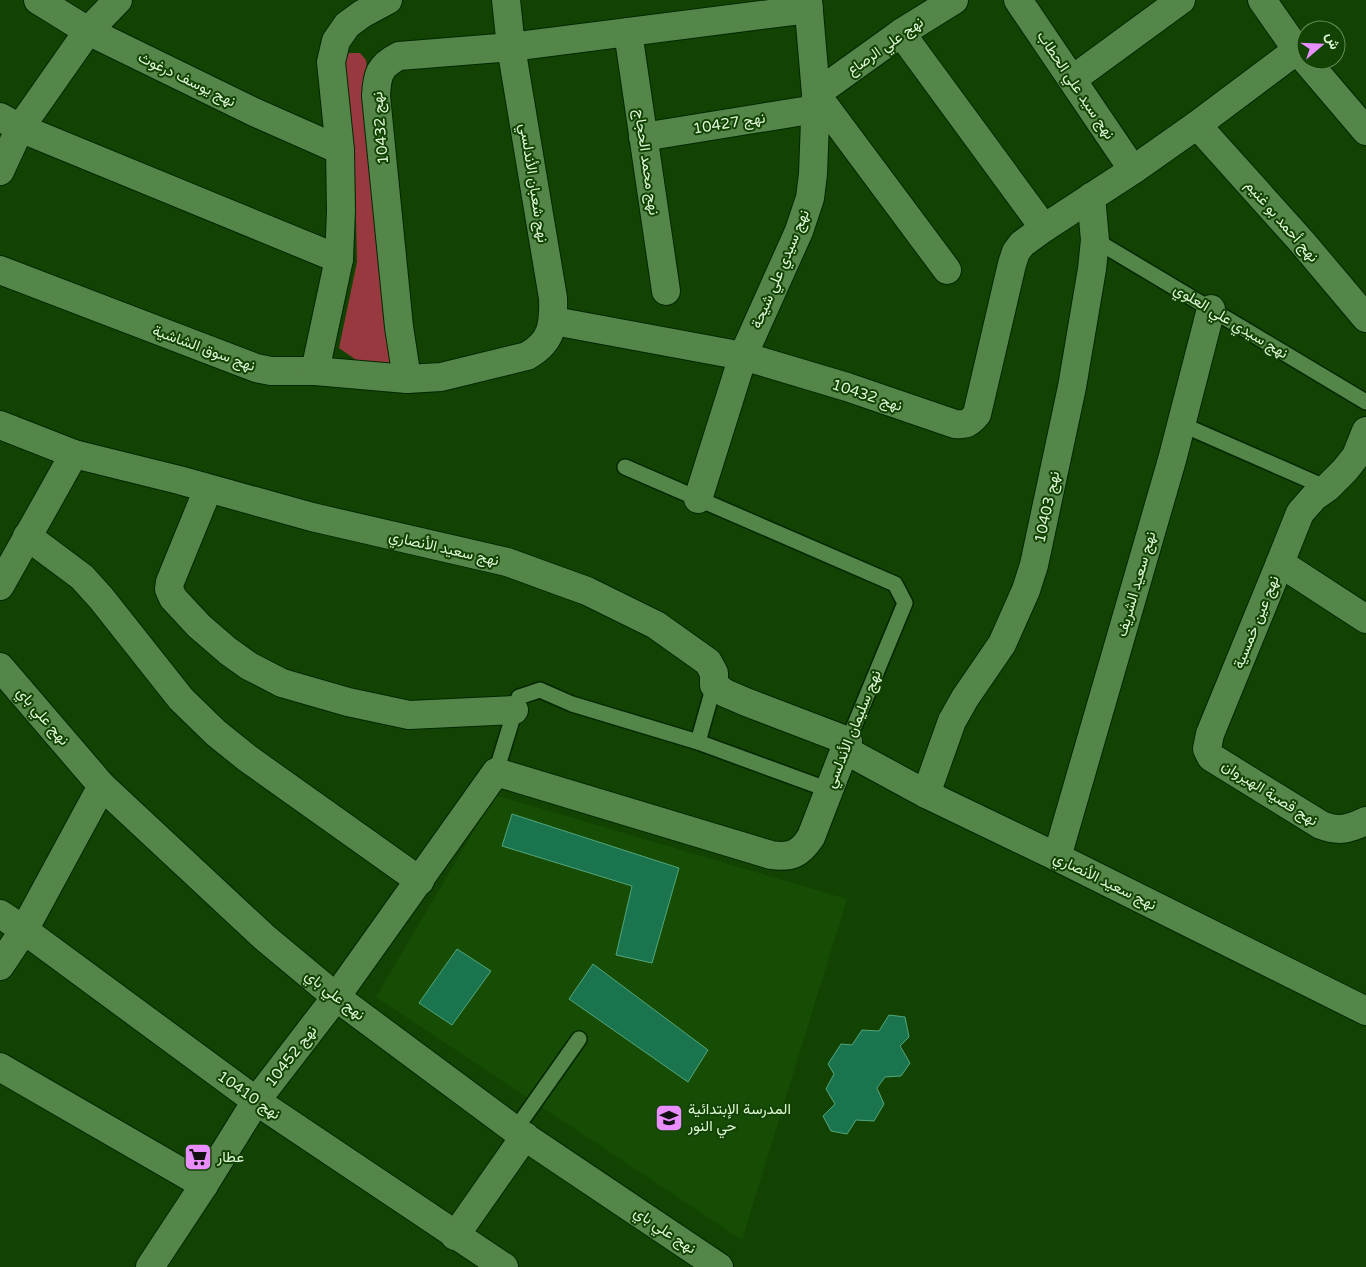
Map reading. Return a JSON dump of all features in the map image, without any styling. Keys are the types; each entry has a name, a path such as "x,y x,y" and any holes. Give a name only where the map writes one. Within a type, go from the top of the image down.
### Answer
{"street":[{"name":"نهج يوسف درغوث","path":"38,0 88,31 254,112 340,150"},
{"path":"0,171 10,123 88,31 118,0"},
{"path":"314,371 339,259 341,211 340,150 331,62 336,41 347,25 362,14 388,0"},
{"name":"نهج شعبان الأندلسي","path":"406,379 441,377 527,356 537,351 545,342 554,321 553,298 511,47 506,0"},
{"name":"نهج علي الرصاع","path":"816,102 902,33 954,0"},
{"name":"نهج سيد علي الحطاب","path":"1018,0 1133,170"},
{"path":"1072,79 1181,0"},
{"path":"1262,0 1296,49"},
{"name":"نهج 10432","path":"406,379 376,96 377,79 381,68 390,60 399,56 511,47 628,32 808,4"},
{"name":"نهج سيدي علي شيحة","path":"698,498 743,356 799,231 810,198 816,102 808,4"},
{"name":"نهج محمد الحجاج","path":"628,32 666,291"},
{"path":"902,33 1044,228 1133,170 1296,51"},
{"path":"1314,70 1366,131"},
{"path":"816,102 946,270"},
{"name":"نهج 10427","path":"642,137 816,102"},
{"path":"10,123 339,259"},
{"name":"نهج أحمد بو غنيم","path":"1197,124 1302,242 1366,318"},
{"name":"نهج 10403","path":"926,794 952,721 965,698 1002,644 1026,590 1034,566 1072,387 1095,240 1091,197"},
{"name":"نهج 10432","path":"554,321 743,356 847,387 955,424 965,425 972,421 977,414 980,404 1016,252 1022,244 1044,228"},
{"name":"نهج سوق الشاشية","path":"0,270 256,368 272,371 314,371 406,379"},
{"name":"نهج سعيد الشريف","path":"1057,857 1172,460 1211,309"},
{"name":"نهج سعيد الأنصاري","path":"0,425 74,454 312,517 506,562 562,582 656,625 708,662 714,673 714,684 725,693 846,745 926,794 1366,1011"},
{"path":"1280,563 1300,513 1314,497 1327,488 1345,470 1356,456 1366,430"},
{"path":"0,586 74,454"},
{"path":"208,489 170,582 169,589 173,598 182,609 228,652 249,666 282,682 348,702 409,715 514,710"},
{"path":"27,536 82,577 101,598 181,699 216,733 247,758 420,881"},
{"name":"نهج عين خمسية","path":"1207,750 1210,734 1280,563 1366,619"},
{"name":"نهج علي باي","path":"0,667 102,786 264,938 336,997 520,1133 719,1267"},
{"name":"نهج سليمان الأندلسي","path":"496,772 783,857 795,854 805,847 811,837 846,745"},
{"name":"نهج قصية الهيروان","path":"1207,750 1211,757 1321,825 1333,830 1340,830 1366,820"},
{"name":"نهج 10452","path":"150,1267 256,1101 336,997 496,772"},
{"path":"0,966 24,930 102,786"},
{"name":"نهج 10410","path":"0,914 256,1101 455,1236 486,1262"},
{"path":"0,1067 204,1185"},
{"path":"455,1236 520,1133"}],"lane":[{"name":"نهج سيدي علي العلوي","path":"1095,240 1366,402"},
{"path":"1181,424 1327,488"},
{"name":"نهج سليمان الأندلسي","path":"625,467 895,584 904,603 846,745"},
{"path":"698,742 714,684"},
{"path":"496,772 519,697 540,690 572,704 698,742 829,790"},
{"path":"520,1133 579,1039"}],"shaded area":[{"path":"349,53 360,53 366,60 399,371 369,369 339,348 357,262 355,174 344,62"},
{"name":"المدرسة الإبتدائية حي النور","path":"495,795 847,899 742,1240 376,997"}],"building":[{"path":"512,814 679,868 652,963 616,955 632,886 502,846"},
{"path":"457,949 491,971 452,1025 419,1003"},
{"path":"593,964 708,1050 688,1082 569,999"},
{"path":"889,1015 905,1017 909,1037 900,1046 910,1063 901,1076 885,1077 877,1088 884,1104 874,1121 856,1120 847,1134 831,1131 823,1116 835,1104 826,1089 834,1074 828,1064 841,1044 852,1045 862,1030 879,1031"}],"place":[{"name":"المدرسة الإبتدائية حي النور","path":"669,1118"},
{"name":"عطار","path":"198,1157"}]}
